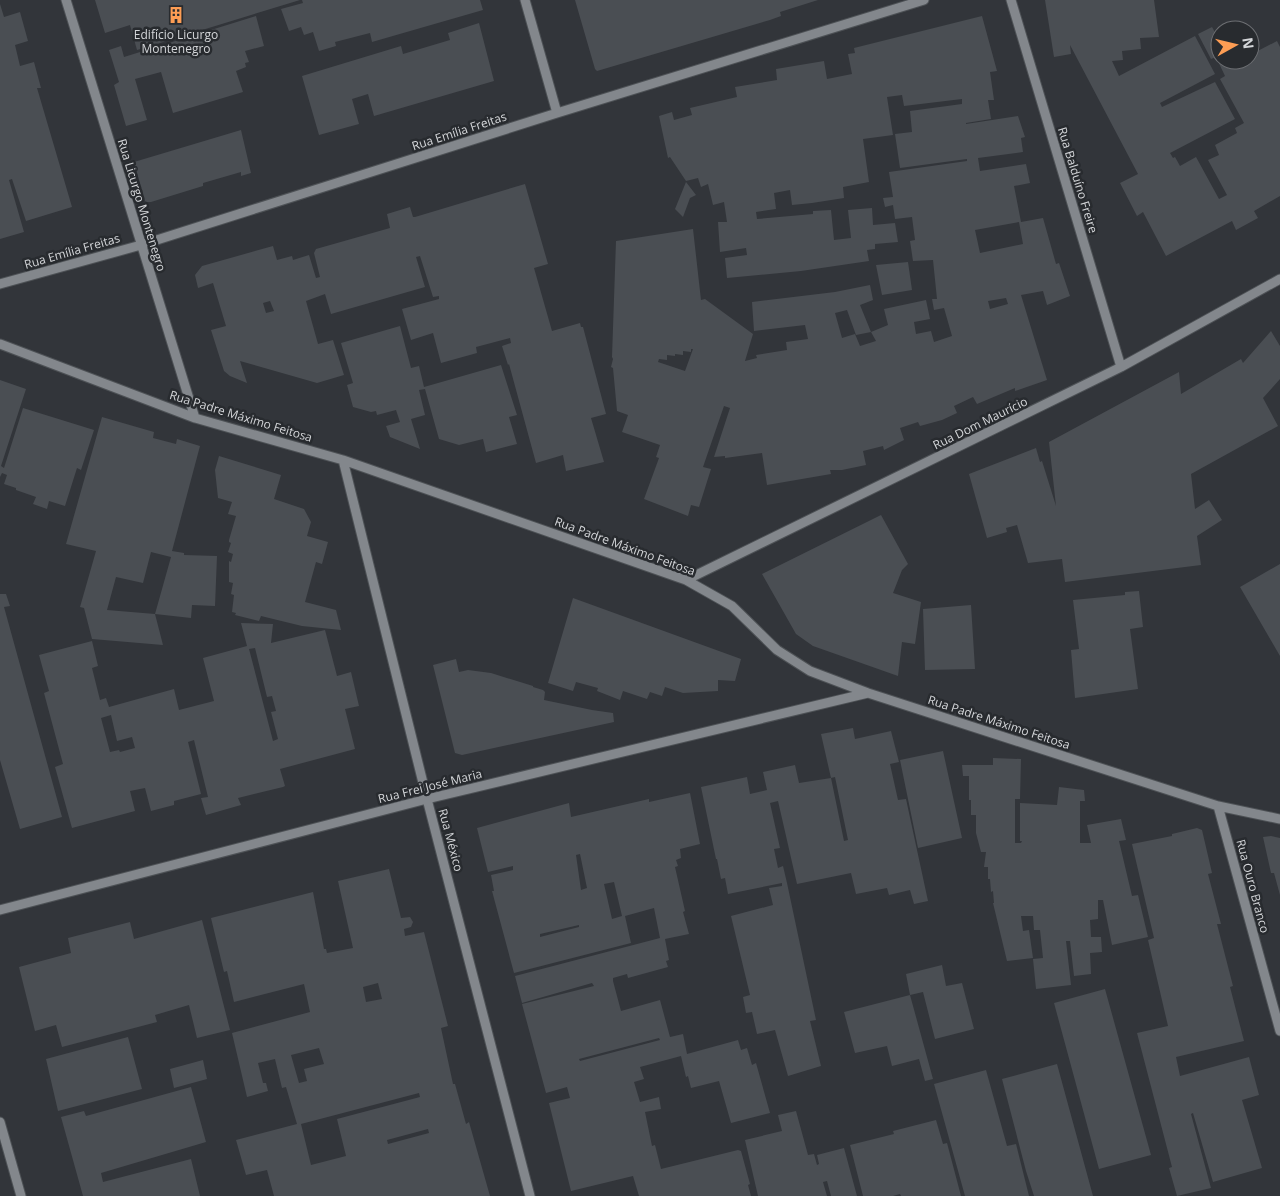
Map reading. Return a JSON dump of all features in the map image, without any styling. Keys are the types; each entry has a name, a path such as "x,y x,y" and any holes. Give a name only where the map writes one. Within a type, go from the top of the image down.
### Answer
{"street":[{"name":"Rua Licurgo Montenegro","path":"66,0 195,418"},
{"path":"525,0 557,113"},
{"name":"Rua Emília Freitas","path":"0,284 141,244 924,0"},
{"name":"Rua Balduíno Freire","path":"1011,0 1121,367"},
{"name":"Rua Dom Maurício","path":"686,580 1121,367 1280,279"},
{"name":"Rua Padre Máximo Feitosa","path":"0,344 195,418 343,460 686,580 732,606 777,650 810,671 868,693 1218,806 1280,819"},
{"name":"Rua México","path":"343,460 427,799 530,1196"},
{"name":"Rua Frei José Maria","path":"0,910 427,799 868,693"},
{"name":"Rua Ouro Branco","path":"1218,806 1280,1031"},
{"path":"0,1122 21,1196"}],"building":[{"name":"Edifício Licurgo Montenegro","path":"95,0 300,0 137,50 130,25 105,33"},
{"path":"302,0 480,0 483,10 372,42 370,33 335,42 336,46 319,51 313,32 304,35 301,27 289,31 281,9 303,3"},
{"path":"575,0 818,0 780,12 781,16 770,20 597,71"},
{"path":"1045,0 1154,0 1159,37 1140,38 1141,49 1122,51 1123,60 1112,61 1119,76 1195,36 1210,64 1210,70 1213,70 1215,74 1160,103 1162,107 1215,82 1235,119 1170,153 1173,158 1175,157 1180,166 1196,157 1219,199 1227,195 1208,160 1219,155 1215,145 1237,133 1235,128 1244,123 1220,79 1225,76 1222,70 1260,70 1260,50 1277,41 1280,47 1280,196 1254,211 1258,218 1236,230 1232,221 1166,256 1143,212 1137,216 1120,183 1138,174 1070,45 1071,54 1054,57"},
{"path":"0,4 4,17 20,12 28,41 15,45 20,66 34,62 41,88 37,88 72,207 26,221 12,179 9,180 24,232 0,239"},
{"path":"256,16 264,46 245,51 249,62 245,63 246,67 236,71 243,92 173,113 161,72 135,79 147,120 126,126 114,85 119,82 109,50 121,46 124,57"},
{"path":"982,16 997,71 990,72 994,100 988,100 991,119 966,124 1018,116 1025,137 1021,138 1023,152 978,158 980,171 1026,164 1030,183 1014,186 1021,222 1043,218 1056,264 1059,263 1070,296 1047,305 1043,291 1021,295 1047,380 1015,391 1015,388 977,404 973,397 954,406 957,413 942,420 920,426 918,422 900,428 904,440 884,450 883,446 863,451 866,465 842,470 830,470 831,474 767,485 762,453 725,458 725,456 714,457 730,408 724,406 703,467 711,469 699,507 691,505 688,516 644,499 659,458 656,457 660,445 622,432 628,415 617,411 613,368 611,367 613,359 616,241 693,229 701,300 705,299 753,334 745,361 757,358 756,355 787,350 786,342 808,339 805,325 754,331 752,302 835,292 870,285 873,300 860,305 871,332 888,325 884,309 926,300 930,319 914,322 916,334 931,331 934,342 952,336 944,308 934,310 932,299 937,299 933,260 913,261 910,241 915,240 912,217 895,219 893,205 885,207 883,198 893,197 889,172 967,161 967,159 900,168 895,134 912,132 910,111 962,104 962,99 904,106 902,95 887,97 893,135 863,139 869,182 843,187 844,198 812,203 792,205 790,190 774,193 776,209 756,212 757,219 813,214 813,211 831,210 834,240 851,238 848,210 872,208 873,225 895,223 898,242 875,244 875,249 867,250 869,261 801,271 727,278 725,258 747,255 746,248 720,252 718,222 727,222 724,202 713,205 708,184 701,187 698,178 686,181 670,157 668,158 659,116 672,112 674,120 692,115 690,108 737,97 735,87 777,80 776,69 824,61 827,79 852,74 848,54 855,53 854,48","holes":["1019,222 1023,244 980,253 975,230","1006,298 1008,304 990,309 988,301","847,310 856,335 871,332 876,341 860,346 855,334 842,338 835,313","691,349 693,349 685,371 658,362 659,359 667,360 667,355 675,356 675,354 683,355 683,351 691,352"]},
{"path":"479,23 494,81 374,116 368,94 352,99 359,124 319,135 302,76 401,46 403,54 450,40 448,33"},
{"path":"1210,28 1210,57 1198,34"},
{"path":"241,130 251,173 241,176 241,172 203,183 203,186 151,202 145,201 134,162"},
{"path":"686,182 696,195 690,198 683,217 675,209"},
{"path":"525,184 548,264 534,268 552,331 580,323 581,327 583,327 606,414 591,418 604,462 566,471 563,455 536,463 509,364 502,346 511,343 510,338 476,347 477,353 441,363 433,333 411,340 402,309 439,299 439,296 433,297 420,256 416,257 425,287 331,314 325,294 306,301 318,344 333,340 344,375 317,383 240,361 247,383 230,376 224,371 211,330 226,326 213,283 198,288 195,275 202,266 273,246 277,260 292,256 293,260 309,255 316,278 320,277 314,253 316,249 390,228 387,214 410,207 413,217","holes":["270,301 274,311 266,313 263,303"]},
{"path":"908,262 912,290 882,295 876,265"},
{"path":"400,326 411,368 419,366 424,387 501,365 517,415 509,417 517,444 486,452 483,439 459,445 439,439 425,389 419,390 425,415 411,419 420,449 390,437 386,426 400,422 396,410 377,415 376,411 371,412 353,407 347,385 353,383 341,343"},
{"path":"1271,331 1280,346 1280,379 1263,398 1278,426 1191,474 1195,509 1209,500 1222,520 1197,536 1201,565 1065,582 1062,559 1028,563 1017,525 1006,528 1007,532 987,538 969,474 1036,448 1056,506 1049,442 1179,372 1181,394 1241,359 1243,363"},
{"path":"0,380 26,389 1,466 4,468 23,408 94,430 81,470 77,468 65,506 49,501 47,509 33,504 36,497 4,484 7,475 2,473 0,477"},
{"path":"102,417 154,432 153,438 176,444 177,439 200,446 172,551 184,553 184,555 217,556 215,606 192,605 191,618 155,614 163,645 92,639 84,608 80,607 96,551 66,544","holes":["151,552 171,557 155,614 107,610 116,577 143,583"]},
{"path":"219,456 281,475 274,499 304,509 311,522 307,536 328,542 322,564 316,562 305,602 336,610 341,630 302,626 261,616 259,621 235,615 236,613 232,612 234,595 231,594 233,583 229,582 229,561 231,562 233,554 228,552 231,543 229,540 236,516 228,514 232,502 218,498 215,470"},
{"path":"881,515 908,564 902,570 893,593 921,602 915,644 902,642 898,676 813,646 796,634 762,574"},
{"path":"1280,564 1280,656 1240,587"},
{"path":"1139,591 1143,627 1130,629 1138,689 1075,698 1071,650 1079,649 1073,600 1125,595 1125,592"},
{"path":"0,594 6,594 10,606 4,607 62,817 20,829 0,760"},
{"path":"573,598 741,659 735,681 718,680 718,691 683,693 665,687 662,696 650,692 647,699 623,691 620,700 597,691 598,688 576,682 573,691 548,683"},
{"path":"971,605 975,669 925,670 923,609"},
{"path":"241,623 273,624 271,643 325,630 337,676 351,672 359,706 345,709 355,749 280,769 285,786 238,798 241,805 206,815 201,798 208,797 194,740 188,742 201,794 174,801 174,805 151,811 145,788 130,791 135,811 72,828 55,767 63,764 44,693 49,691 39,655 92,641 98,666 92,668 100,700 106,698 109,707 174,689 179,710 214,701 203,658 247,646","holes":["255,648 267,697 272,696 276,711 271,712 278,739 273,741 249,649","111,715 117,741 132,737 135,748 120,752 119,750 110,752 101,718"]},
{"path":"456,659 459,672 468,670 491,673 533,686 545,692 544,700 613,713 614,722 462,755 455,753 433,665"},
{"path":"853,728 855,739 891,731 899,762 890,764 898,800 906,799 928,901 914,904 910,890 889,895 887,888 856,894 851,873 797,884 778,801 770,803 780,848 774,849 778,868 783,866 787,883 816,1020 810,1021 821,1066 788,1076 775,1030 757,1034 752,1012 746,1013 743,997 750,995 731,916 773,905 769,888 782,886 782,883 728,894 725,878 721,879 701,787 747,777 750,794 767,790 763,772 795,765 799,783 831,778 821,734","holes":["835,777 848,840 844,841 831,778"]},
{"path":"943,751 962,838 918,848 900,760"},
{"path":"993,758 1021,759 1020,799 1015,799 1015,843 1021,843 1022,841 1020,841 1020,803 1057,805 1059,787 1084,790 1085,801 1080,801 1080,843 1091,843 1087,825 1121,819 1126,840 1119,841 1132,896 1138,895 1148,937 1112,945 1103,900 1098,900 1098,919 1090,920 1091,937 1101,937 1102,952 1090,953 1091,974 1074,976 1070,941 1066,941 1071,985 1036,989 1033,959 1043,958 1040,930 1034,930 1033,916 1021,916 1023,931 1029,930 1033,958 1007,961 993,903 993,891 991,892 990,879 988,879 988,867 984,867 986,852 981,852 976,833 976,815 971,815 969,776 963,776 962,765 993,765"},
{"path":"690,793 700,844 680,849 681,858 676,860 678,866 675,867 689,934 665,939 669,960 666,961 668,967 628,978 627,974 613,978 621,1011 660,1000 670,1037 683,1034 687,1054 738,1040 741,1050 747,1048 752,1065 756,1063 770,1113 731,1123 719,1081 691,1088 681,1056 640,1067 644,1079 634,1082 640,1102 659,1097 661,1109 645,1112 652,1146 655,1145 661,1169 738,1150 741,1151 750,1184 748,1185 751,1196 639,1196 633,1176 571,1191 549,1103 570,1098 567,1087 546,1093 522,1004 594,986 592,983 522,1003 515,976 660,938 654,908 625,916 631,943 514,973 492,891 494,891 491,875 513,870 513,866 488,872 477,828 569,803 571,817 649,799 649,802","holes":["580,854 587,888 581,890 576,855","614,882 622,916 612,919 604,884","579,925 579,927 540,937 540,934","659,1038 660,1040 580,1061 579,1059"]},
{"path":"1197,828 1202,830 1212,873 1208,874 1221,924 1217,924 1233,986 1230,987 1244,1041 1176,1057 1180,1076 1249,1057 1259,1095 1242,1100 1262,1168 1213,1182 1193,1113 1191,1114 1211,1188 1177,1196 1169,1168 1172,1167 1137,1033 1168,1026 1148,940 1154,938 1132,844 1172,836 1172,834"},
{"path":"1263,837 1280,838 1280,895 1274,873 1271,873"},
{"path":"389,869 401,918 410,917 413,922 411,927 404,929 405,936 424,932 448,1026 441,1028 453,1084 455,1084 466,1124 469,1122 490,1196 274,1196 267,1170 246,1175 236,1140 297,1124 286,1087 282,1088 275,1059 258,1063 263,1083 266,1083 268,1091 247,1097 232,1033 310,1012 304,984 234,1002 227,971 224,972 211,918 313,892 324,949 326,949 327,953 353,948 338,881","holes":["378,983 382,999 366,1002 363,987","319,1048 324,1064 304,1069 307,1081 299,1083 291,1055","419,1093 420,1097 337,1119 346,1156 311,1165 301,1124","428,1129 429,1133 388,1144 387,1140"]},
{"path":"202,920 230,1030 197,1038 189,1005 155,1015 157,1022 62,1047 56,1025 35,1031 19,967 71,953 68,938 130,922 134,939"},
{"path":"942,965 946,986 962,983 974,1029 935,1039 923,992 910,995 906,974"},
{"path":"1105,989 1151,1155 1099,1169 1054,1003"},
{"path":"910,995 933,1079 925,1081 919,1059 892,1066 887,1046 855,1053 844,1012"},
{"path":"128,1037 142,1089 58,1111 46,1059"},
{"path":"203,1060 207,1079 174,1088 170,1069"},
{"path":"1057,1064 1093,1196 1034,1196 1026,1171 1002,1079"},
{"path":"986,1070 1007,1146 1016,1144 1029,1196 965,1196 934,1084"},
{"path":"191,1087 206,1142 101,1173 103,1182 191,1159 200,1196 83,1196 61,1117 84,1111 86,1116"},
{"path":"796,1111 808,1155 814,1154 817,1165 819,1164 817,1155 844,1148 857,1196 831,1196 827,1181 823,1182 827,1196 758,1196 745,1140 782,1131 778,1115"},
{"path":"936,1120 943,1144 947,1143 961,1196 901,1196 900,1194 893,1196 863,1196 850,1145 894,1134 893,1131"}],"place":[{"name":"Edifício Licurgo Montenegro","path":"176,15"}]}
